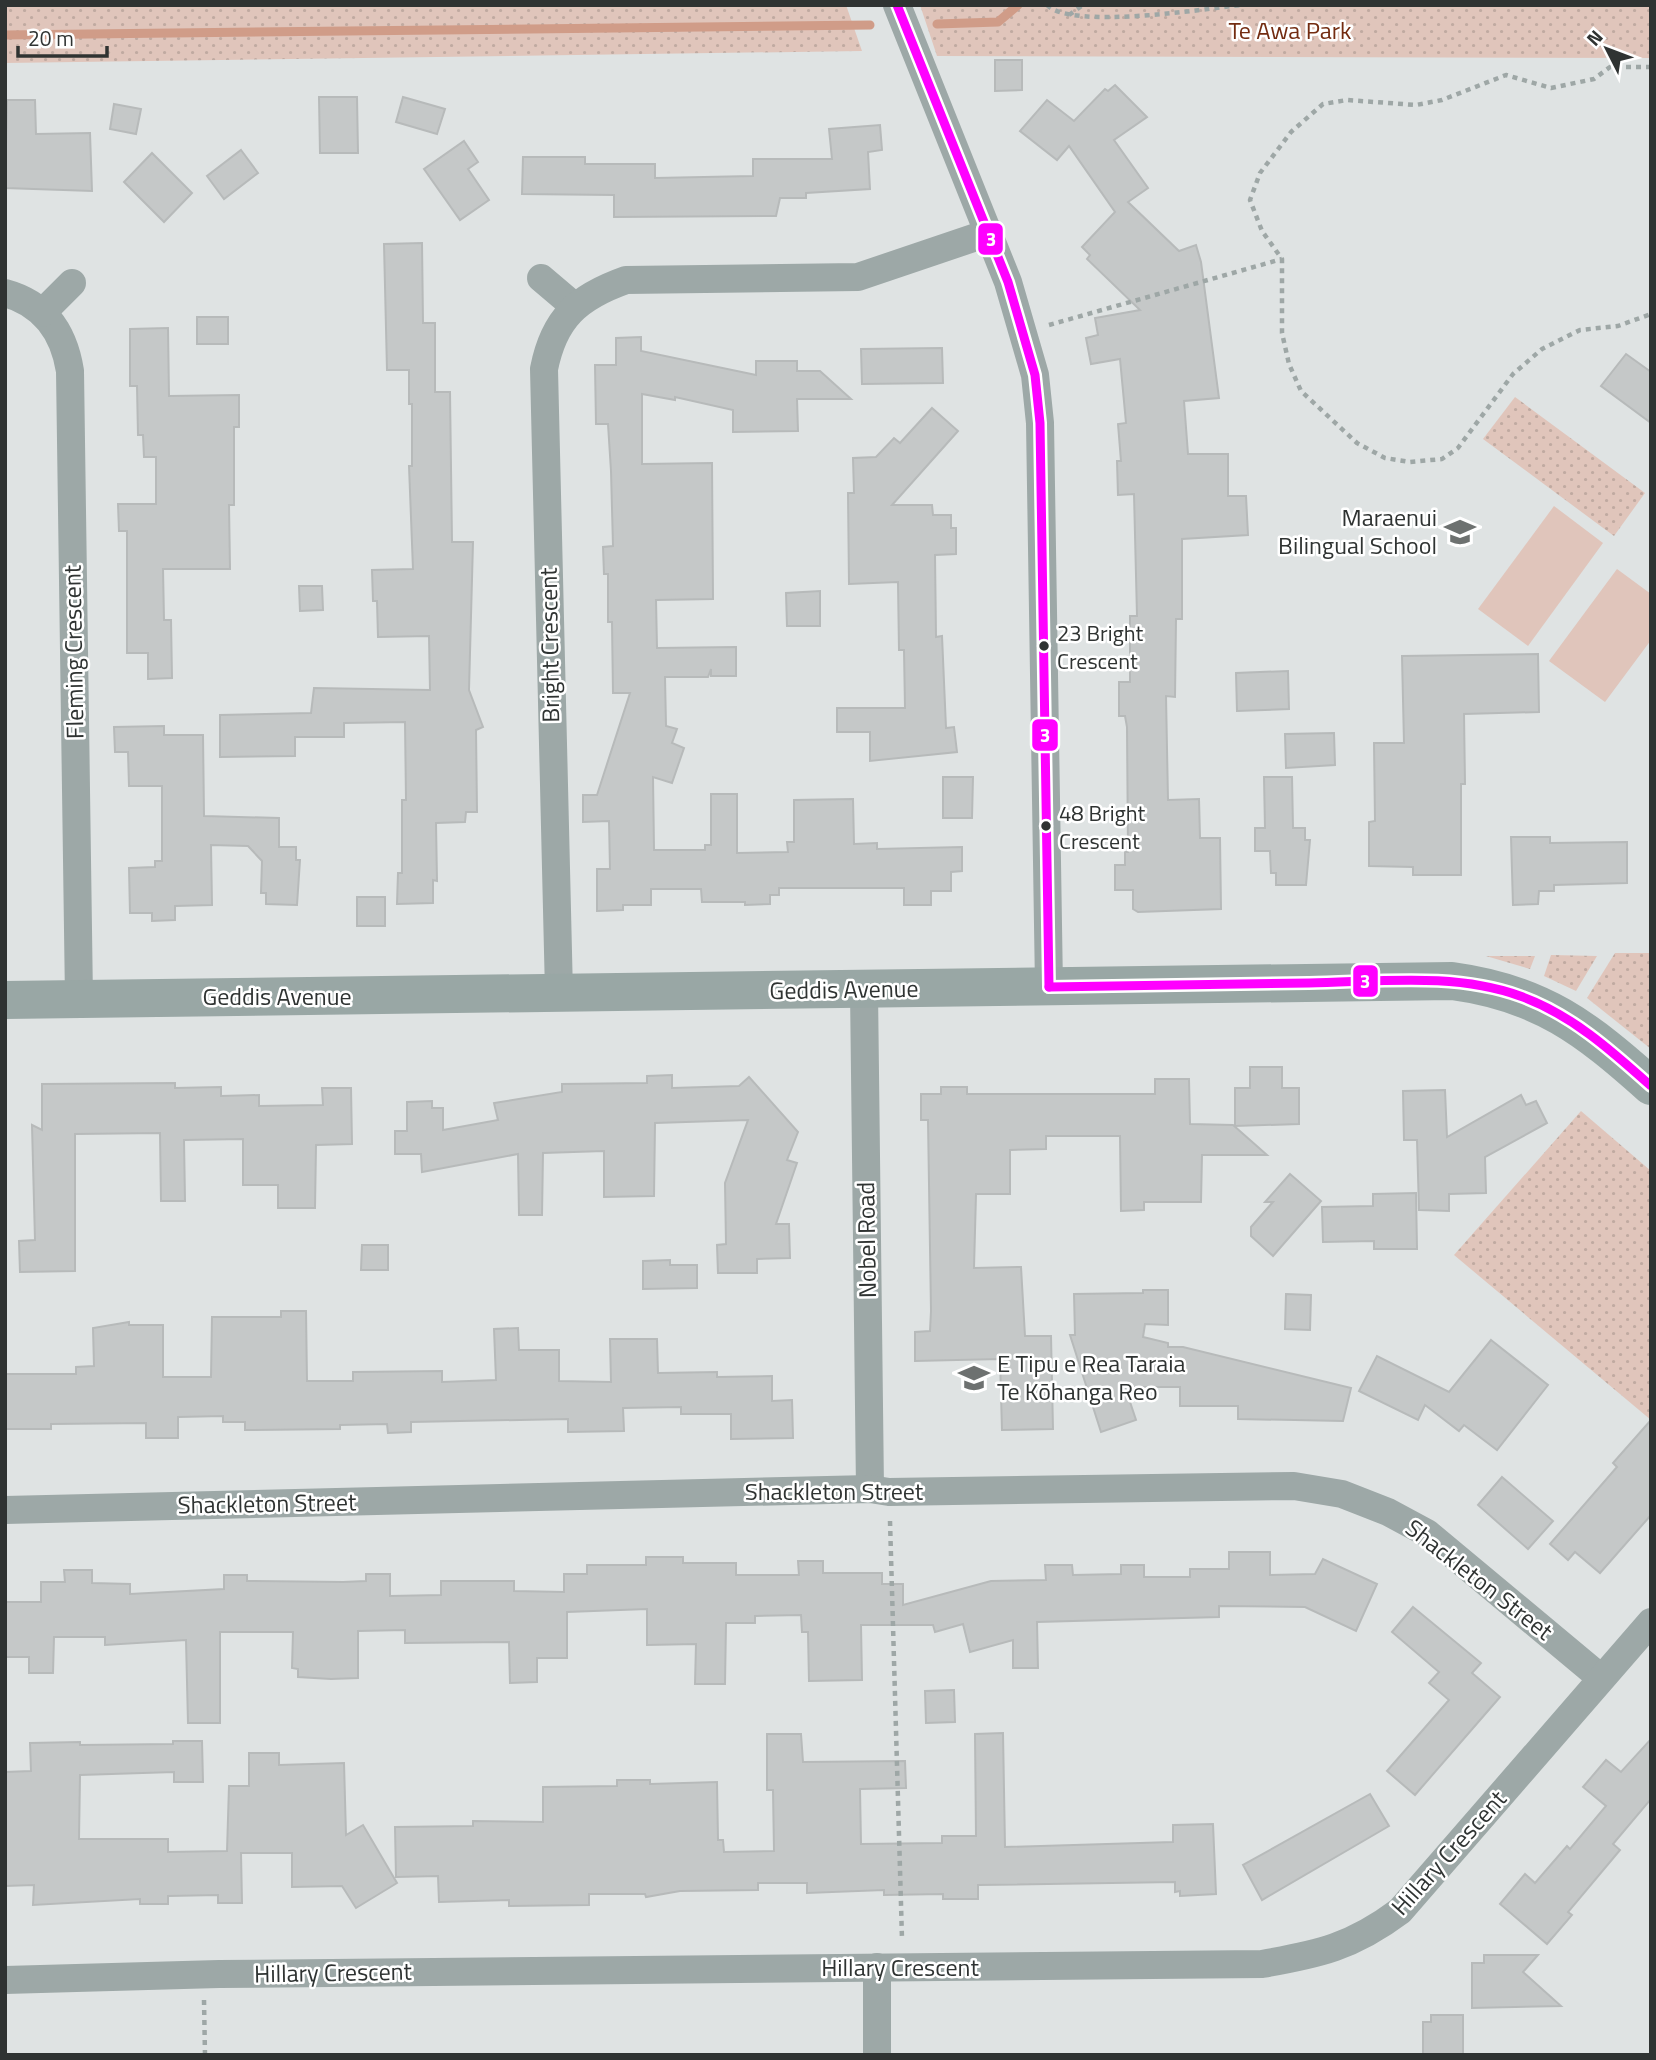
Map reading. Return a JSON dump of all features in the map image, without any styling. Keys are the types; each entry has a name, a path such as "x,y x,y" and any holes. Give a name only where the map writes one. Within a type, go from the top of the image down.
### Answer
{"street":[{"path":"897,5 1025,332 1035,375 1040,423 1049,987"},
{"name":"Bright Crescent","path":"559,993 544,369 549,344 575,306 597,290 626,279 858,276 988,233"},
{"path":"541,278 575,306"},
{"path":"43,313 72,283"},
{"name":"Fleming Crescent","path":"5,293 19,297 43,313 56,327 66,348 70,371 79,999"},
{"name":"Geddis Avenue","path":"5,1000 1452,981 1485,986 1562,1014 1614,1053 1651,1086"},
{"name":"Nobel Road","path":"864,990 879,1491"},
{"name":"Shackleton Street","path":"5,1510 879,1491 1294,1486 1342,1494 1388,1512 1427,1534 1601,1678"},
{"name":"Hillary Crescent","path":"5,1980 204,1975 1262,1964 1332,1950 1382,1925 1419,1893 1651,1622"},
{"path":"877,2055 890,1968"}],"path":[{"path":"1069,15 1083,5"},
{"path":"1049,7 1069,15 1102,18 1241,5"},
{"path":"1651,67 1610,67 1594,79 1551,88 1506,75 1442,100 1416,105 1347,100 1323,104 1291,132 1260,173 1250,200 1262,231 1282,259 1282,332 1289,364 1301,391 1357,443 1385,457 1410,462 1442,459 1458,447 1513,374 1542,349 1580,330 1618,326 1651,314"},
{"path":"1025,332 1282,259"},
{"path":"879,1491 890,1968"},
{"path":"204,1975 205,2055"}],"green space":[{"path":"5,5 846,5 862,51 5,63"},
{"name":"Te Awa Park","path":"920,5 1651,5 1651,58 937,56"},
{"path":"1515,397 1645,493 1614,536 1483,439"},
{"path":"1554,506 1603,543 1528,646 1478,609"},
{"path":"1617,569 1651,594 1651,640 1605,702 1549,661"},
{"path":"1615,953 1651,953 1651,1049 1587,998"},
{"path":"1551,955 1597,956 1576,991 1544,976"},
{"path":"1486,956 1535,956 1530,969"},
{"path":"1581,1111 1651,1171 1651,1420 1454,1255"}],"building":[{"path":"995,60 1022,60 1022,90 995,91"},
{"path":"1115,85 1147,117 1114,140 1148,188 1128,202 1179,251 1196,245 1201,262 1219,398 1184,401 1188,454 1228,454 1228,496 1246,496 1248,535 1182,539 1182,619 1176,619 1175,697 1166,696 1168,800 1199,799 1200,838 1220,838 1221,909 1138,912 1133,909 1133,890 1115,890 1115,865 1125,865 1125,852 1128,852 1127,727 1125,716 1119,716 1119,682 1130,682 1130,616 1137,616 1134,494 1118,495 1117,461 1121,461 1118,424 1126,423 1120,359 1091,364 1086,338 1098,335 1095,318 1140,310 1087,259 1090,255 1082,247 1115,212 1069,146 1057,160 1020,131 1047,100 1074,121 1105,89 1108,91"},
{"path":"319,97 357,97 358,153 320,153"},
{"path":"403,97 445,109 437,134 396,122"},
{"path":"7,100 35,100 36,134 90,133 92,191 5,188"},
{"path":"114,104 141,109 136,134 110,129"},
{"path":"880,125 882,150 868,152 870,189 806,193 806,198 780,198 776,216 614,217 614,195 522,194 523,157 585,157 585,164 655,164 655,178 753,176 753,159 832,159 829,129"},
{"path":"464,141 478,162 468,169 489,200 460,220 424,169"},
{"path":"241,150 258,173 224,199 207,176"},
{"path":"152,153 192,193 164,222 124,182"},
{"path":"422,243 423,323 435,323 435,392 450,392 452,542 473,542 469,690 483,727 476,730 477,812 466,812 465,822 436,823 437,881 433,880 433,903 397,904 398,873 402,873 402,800 406,800 405,722 344,723 344,737 295,737 295,756 220,757 220,715 311,713 314,688 430,690 429,636 378,637 377,601 373,601 372,570 413,569 409,466 412,466 412,404 409,404 409,370 387,370 384,244"},
{"path":"197,317 228,317 228,344 197,344"},
{"path":"168,328 169,396 239,395 239,427 234,427 234,505 229,505 230,569 163,569 164,620 171,620 172,678 148,679 148,653 127,653 127,531 119,531 118,504 156,504 156,457 144,457 143,435 138,435 137,386 130,386 130,329"},
{"path":"641,337 641,351 756,375 756,361 797,361 797,371 820,371 851,399 797,399 798,431 733,432 733,410 675,397 675,400 642,394 642,464 712,463 713,599 656,600 657,648 736,647 736,676 711,676 711,669 708,677 665,677 666,726 677,729 672,743 684,748 672,783 653,777 654,850 705,850 705,845 711,845 711,794 737,794 737,853 788,852 787,842 794,842 794,800 853,799 854,844 877,843 877,849 962,847 962,871 951,872 951,891 931,891 931,905 904,905 904,888 779,888 779,895 770,895 770,904 745,905 745,902 702,902 701,889 651,889 651,905 623,905 623,910 597,911 597,869 610,869 609,821 583,822 583,795 597,795 630,693 613,693 612,622 608,622 608,574 604,574 603,547 613,546 611,471 608,424 596,424 595,365 616,365 616,338"},
{"path":"942,348 943,383 862,384 861,349"},
{"path":"1626,354 1651,372 1651,423 1601,386"},
{"path":"932,408 958,431 892,505 932,505 933,515 951,515 951,528 956,528 956,554 935,555 936,637 942,636 946,728 954,727 957,752 870,761 870,732 837,732 837,708 905,708 904,650 899,650 898,582 849,584 848,493 854,493 853,458 876,457 894,438 900,443"},
{"path":"299,586 322,586 323,610 300,611"},
{"path":"820,591 820,626 787,626 786,593"},
{"path":"1538,654 1539,712 1464,714 1465,784 1461,784 1461,875 1413,875 1413,867 1369,866 1369,822 1375,821 1374,743 1404,743 1402,656"},
{"path":"1288,671 1289,709 1237,711 1236,673"},
{"path":"164,726 164,735 203,735 204,816 279,818 279,847 296,847 296,860 300,860 297,905 266,904 266,893 261,893 262,861 248,846 211,845 212,905 175,906 175,920 152,921 152,913 130,913 129,868 155,867 155,861 162,861 162,786 129,786 128,752 115,752 114,727"},
{"path":"1334,733 1335,765 1286,768 1285,734"},
{"path":"943,777 973,777 972,818 943,818"},
{"path":"1264,777 1292,777 1293,828 1305,828 1305,840 1310,840 1306,885 1276,885 1276,873 1271,873 1270,851 1255,851 1255,828 1265,828"},
{"path":"1511,837 1550,837 1550,843 1627,842 1627,883 1554,885 1554,891 1539,891 1538,904 1513,905"},
{"path":"357,897 385,897 385,926 357,926"},
{"path":"1250,1067 1282,1067 1282,1088 1299,1088 1299,1124 1235,1126 1235,1088 1250,1088"},
{"path":"672,1075 672,1088 739,1086 749,1077 798,1132 787,1160 797,1163 776,1224 789,1224 790,1258 757,1259 757,1273 718,1273 717,1245 726,1244 725,1183 748,1120 655,1123 654,1196 604,1197 604,1151 543,1153 542,1215 519,1215 518,1154 422,1172 421,1154 395,1154 395,1131 407,1131 407,1102 432,1101 432,1108 443,1108 443,1130 498,1120 494,1103 562,1092 562,1084 647,1083 647,1076"},
{"path":"1155,1079 1189,1079 1190,1124 1233,1125 1267,1155 1202,1155 1201,1202 1144,1202 1144,1210 1121,1211 1120,1136 1046,1136 1046,1149 1010,1150 1010,1194 976,1194 974,1268 1021,1267 1025,1336 1051,1336 1053,1429 1002,1430 1000,1359 915,1361 915,1332 930,1331 931,1311 928,1120 921,1120 921,1094 941,1094 941,1087 967,1087 967,1094 1155,1094"},
{"path":"175,1083 175,1088 221,1087 221,1096 259,1095 259,1106 323,1105 322,1088 351,1088 352,1144 316,1145 315,1208 278,1208 278,1185 243,1185 243,1139 184,1140 185,1201 161,1201 160,1133 75,1134 75,1271 20,1272 19,1241 35,1240 32,1125 42,1130 42,1084"},
{"path":"1445,1090 1447,1137 1521,1095 1526,1105 1536,1101 1547,1123 1485,1157 1486,1193 1449,1194 1449,1211 1419,1210 1417,1140 1404,1140 1403,1091"},
{"path":"1290,1174 1321,1201 1273,1256 1251,1236 1251,1227 1273,1202 1265,1202"},
{"path":"1416,1193 1417,1249 1374,1249 1374,1241 1323,1242 1322,1207 1373,1206 1373,1194"},
{"path":"362,1245 388,1245 388,1270 361,1270"},
{"path":"670,1260 670,1265 697,1265 697,1288 643,1289 643,1261"},
{"path":"1143,1290 1168,1290 1168,1325 1145,1324 1143,1337 1168,1343 1168,1347 1183,1347 1351,1388 1343,1421 1238,1419 1238,1406 1180,1406 1180,1387 1125,1387 1136,1420 1101,1432 1070,1335 1075,1335 1074,1294 1143,1293"},
{"path":"1286,1294 1311,1295 1310,1330 1285,1329"},
{"path":"281,1311 306,1311 307,1381 353,1381 353,1372 442,1371 442,1382 496,1380 494,1329 518,1328 519,1350 559,1350 559,1381 611,1382 610,1339 657,1339 658,1373 717,1372 717,1377 772,1376 772,1401 792,1400 793,1438 731,1439 731,1414 681,1414 681,1407 623,1408 624,1431 568,1432 568,1419 411,1422 411,1432 388,1433 387,1424 340,1425 340,1429 245,1430 245,1422 223,1422 223,1416 178,1417 178,1438 146,1438 146,1423 51,1424 51,1429 5,1429 5,1374 76,1374 76,1367 94,1366 93,1328 129,1322 129,1325 163,1325 163,1377 211,1377 212,1317 281,1317"},
{"path":"1491,1340 1548,1385 1497,1450 1464,1425 1459,1431 1425,1405 1418,1420 1359,1391 1377,1356 1449,1392"},
{"path":"1651,1420 1651,1515 1600,1573 1575,1552 1568,1560 1550,1544 1617,1467 1613,1463"},
{"path":"1502,1477 1553,1521 1528,1549 1478,1505"},
{"path":"1229,1552 1270,1552 1270,1575 1315,1574 1323,1559 1377,1584 1356,1631 1305,1607 1219,1606 1219,1617 1037,1622 1038,1668 1013,1668 1013,1640 970,1652 963,1624 935,1632 933,1625 861,1625 862,1680 809,1681 808,1632 802,1632 801,1615 755,1616 755,1623 726,1623 725,1684 695,1684 696,1644 647,1645 647,1609 567,1612 567,1658 537,1658 537,1682 510,1683 509,1642 405,1643 405,1630 358,1631 358,1678 331,1679 298,1677 298,1669 292,1668 293,1632 220,1632 220,1723 188,1723 186,1640 105,1645 105,1637 54,1637 53,1673 29,1673 29,1657 5,1657 5,1602 41,1602 41,1582 65,1582 64,1570 92,1570 92,1583 130,1584 130,1594 224,1589 224,1575 247,1575 247,1581 343,1582 366,1581 366,1574 390,1574 390,1596 441,1595 441,1581 514,1581 514,1591 564,1592 564,1574 587,1574 587,1565 646,1565 646,1557 683,1557 683,1563 736,1563 736,1575 799,1575 798,1561 823,1561 823,1573 882,1573 882,1584 903,1584 903,1605 991,1581 1046,1580 1045,1565 1072,1565 1073,1575 1121,1574 1121,1565 1144,1565 1144,1577 1190,1577 1190,1569 1229,1569"},
{"path":"1413,1607 1481,1663 1472,1673 1500,1697 1415,1795 1387,1771 1449,1700 1429,1683 1439,1672 1392,1632"},
{"path":"954,1690 955,1722 926,1723 925,1691"},
{"path":"1003,1733 1005,1847 1173,1842 1173,1825 1213,1824 1216,1894 1180,1896 1180,1891 1175,1892 1175,1882 978,1885 978,1899 943,1899 943,1894 884,1895 884,1890 807,1893 807,1883 758,1883 758,1890 680,1891 646,1897 645,1894 589,1894 589,1905 509,1906 509,1900 439,1902 438,1876 396,1877 395,1827 473,1826 473,1821 543,1822 543,1787 617,1786 617,1780 650,1780 650,1784 717,1782 718,1840 723,1840 724,1852 774,1851 773,1790 767,1790 767,1734 801,1734 803,1762 905,1761 906,1788 860,1789 861,1844 942,1843 942,1836 976,1836 975,1734"},
{"path":"1651,1739 1651,1799 1613,1844 1620,1850 1568,1912 1572,1915 1547,1944 1500,1904 1525,1874 1535,1883 1567,1846 1570,1849 1606,1806 1583,1787 1606,1760 1621,1772"},
{"path":"173,1741 202,1741 203,1782 174,1782 174,1772 80,1775 79,1839 168,1839 168,1852 227,1851 229,1786 249,1786 249,1753 279,1753 279,1765 344,1763 346,1835 363,1825 397,1883 356,1908 342,1886 292,1887 292,1853 241,1853 242,1903 218,1903 218,1895 168,1896 168,1904 140,1904 140,1899 33,1905 34,1885 5,1886 5,1772 31,1771 30,1743 173,1744"},
{"path":"1370,1794 1389,1826 1262,1900 1243,1865"},
{"path":"1484,1955 1538,1955 1523,1972 1561,2006 1472,2008 1472,1963 1484,1963"},
{"path":"1431,2015 1463,2015 1463,2055 1423,2055 1423,2022 1431,2022"}],"waterway":[{"path":"937,24 998,22 1018,5"},
{"path":"5,35 870,25"}],"transit line":[{"name":"3","path":"897,5 1008,282 1035,375 1040,423 1049,987"},
{"name":"3","path":"1049,987 1416,980 1469,984 1520,996 1574,1023 1651,1086"}],"place":[{"name":"Maraenui Bilingual School","path":"1460,532"},
{"name":"23 Bright Crescent","path":"1044,646"},
{"name":"48 Bright Crescent","path":"1046,826"},
{"name":"E Tipu e Rea Taraia Te Kōhanga Reo","path":"974,1378"}]}
